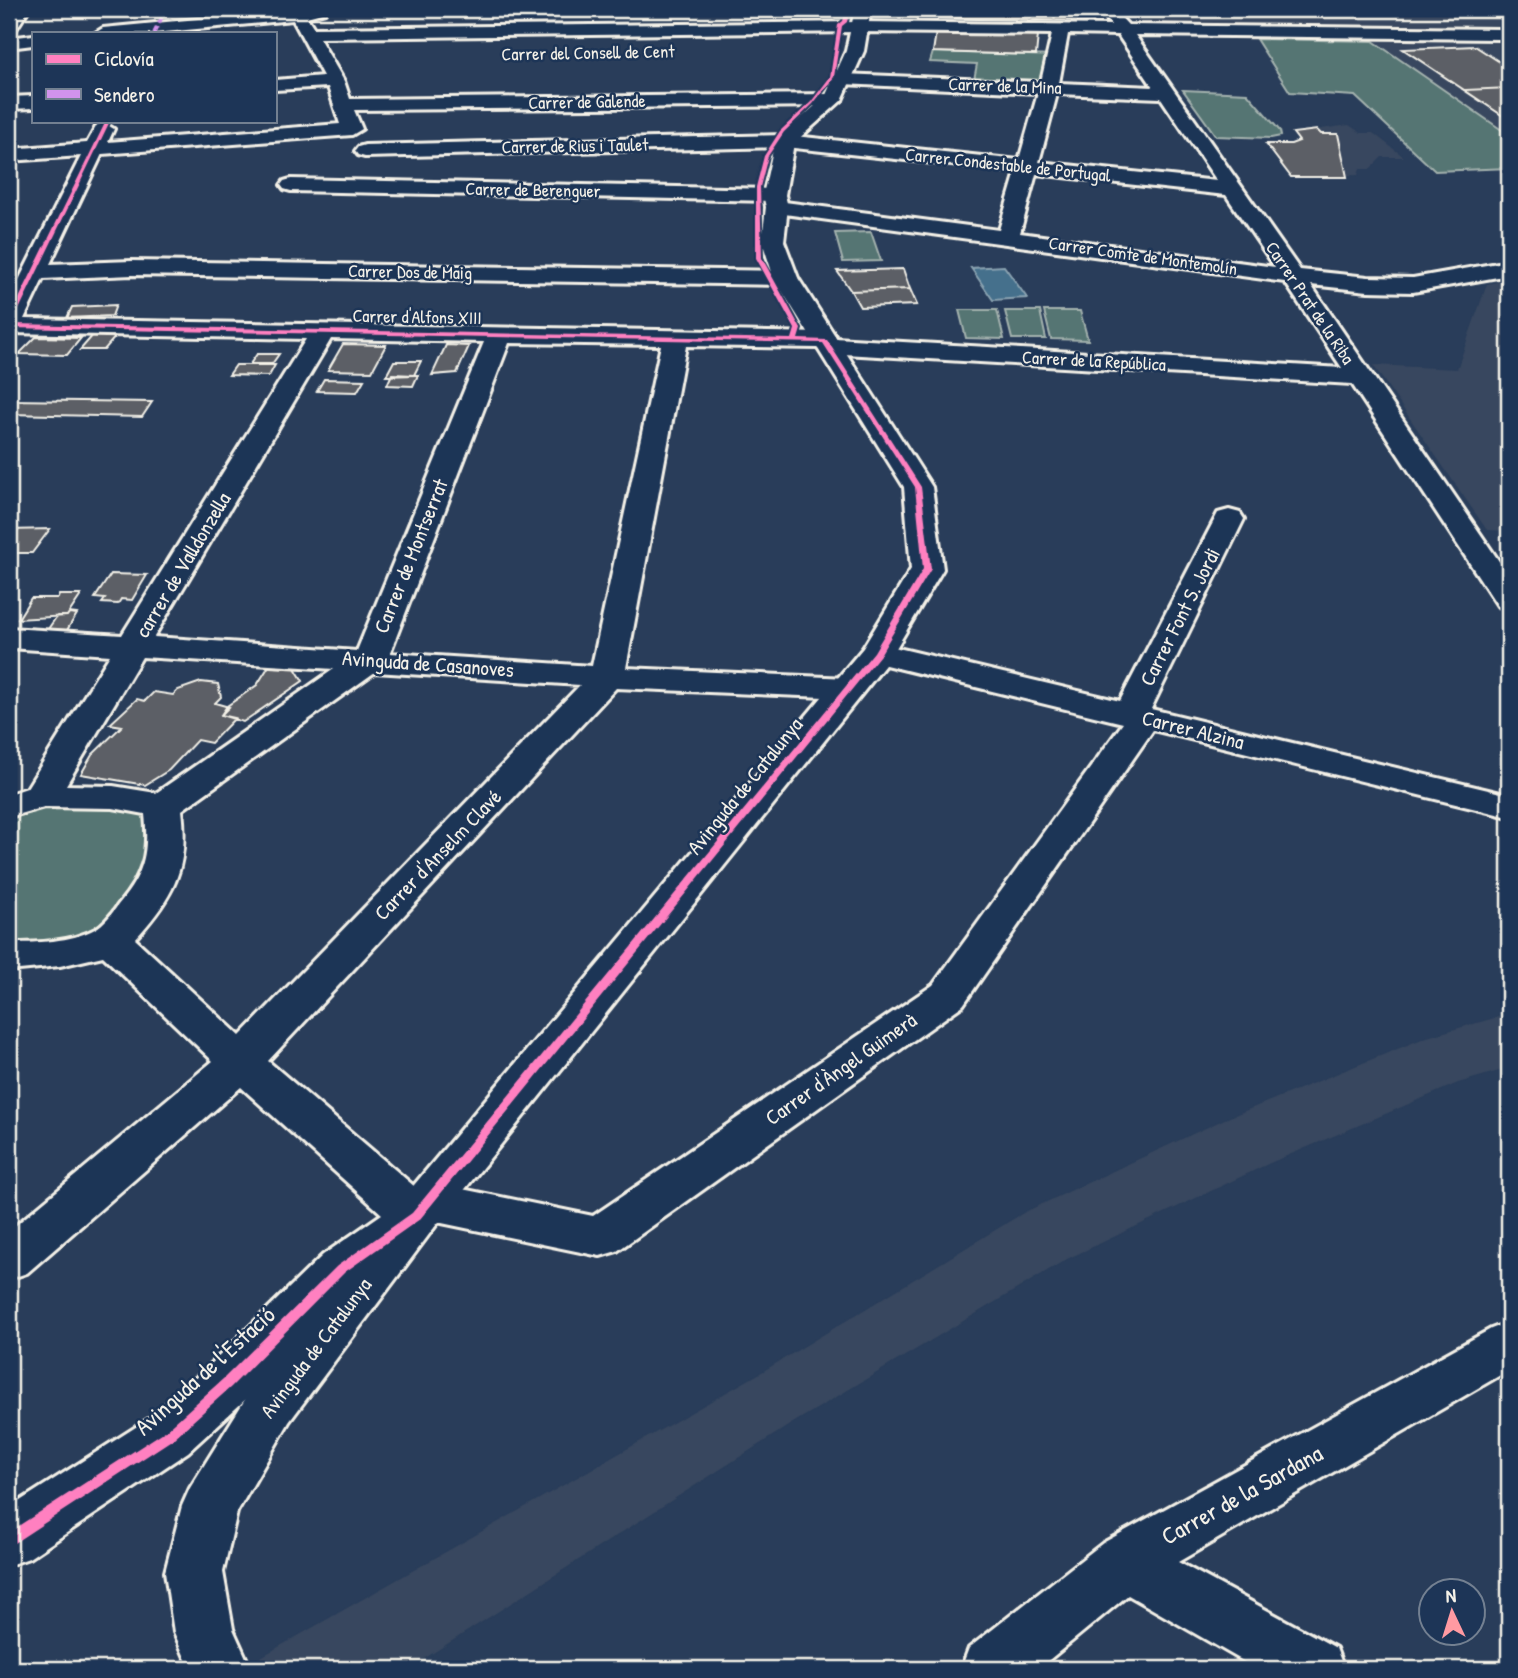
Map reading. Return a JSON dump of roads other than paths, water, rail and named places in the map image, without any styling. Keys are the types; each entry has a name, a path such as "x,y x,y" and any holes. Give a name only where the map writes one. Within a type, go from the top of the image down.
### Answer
{"street":[{"path":"9,27 21,9"},
{"path":"155,31 166,9"},
{"path":"129,32 298,15 319,9"},
{"name":"Carrer Prat de la Riba","path":"1108,9 1293,276 1509,599"},
{"path":"298,15 308,33 328,56 341,105 365,150 354,186"},
{"path":"1465,15 1504,37"},
{"path":"308,33 861,18 1061,29 1504,37"},
{"path":"785,141 833,100 855,51 861,18"},
{"path":"1008,237 1049,88 1061,29"},
{"path":"9,43 32,40"},
{"path":"814,51 855,51"},
{"name":"Carrer de la Mina","path":"842,79 1167,93"},
{"path":"276,85 335,80"},
{"name":"Carrer de Galende","path":"341,105 833,100"},
{"path":"9,103 32,102"},
{"path":"574,146 576,102"},
{"path":"9,325 107,122"},
{"path":"9,155 352,129"},
{"name":"Carrer Condestable de Portugal","path":"785,141 1231,189"},
{"name":"Carrer de Rius i Taulet","path":"365,150 785,141"},
{"name":"Avinguda de Catalunya","path":"213,1651 194,1572 210,1507 271,1406 422,1208 877,653 927,569 918,487 786,278 773,241 785,141"},
{"name":"Carrer de Berenguer","path":"291,185 776,201"},
{"name":"Carrer Comte de Montemolín","path":"776,201 1008,237 1293,276 1410,285 1509,268"},
{"name":"Carrer Dos de Maig","path":"34,272 132,268 786,278"},
{"name":"Carrer d'Alfons XIII","path":"9,325 826,343"},
{"name":"carrer de Valldonzella","path":"25,801 135,646 323,332"},
{"name":"Carrer de Montserrat","path":"163,806 370,660 500,334"},
{"path":"607,677 675,339"},
{"name":"Carrer de la República","path":"826,343 1360,377"},
{"name":"Carrer Font S. Jordi","path":"1138,716 1229,519"},
{"name":"Avinguda de Casanoves","path":"9,638 607,677 848,688"},
{"name":"Carrer Alzina","path":"877,653 1509,806"},
{"name":"Carrer d'Anselm Clavé","path":"9,1259 241,1062 607,677"},
{"name":"Carrer d'Àngel Guimerà","path":"422,1208 600,1237 948,995 1138,716"},
{"path":"9,957 29,958 110,939 146,899 163,866 166,837 163,806 113,797 25,801"},
{"path":"110,939 241,1062 422,1208"},
{"name":"Avinguda de l'Estació","path":"9,1539 169,1435 228,1383 341,1269 422,1208"},
{"name":"Carrer de la Sardana","path":"991,1669 1124,1562 1509,1344"},
{"path":"1124,1562 1314,1669"}]}
